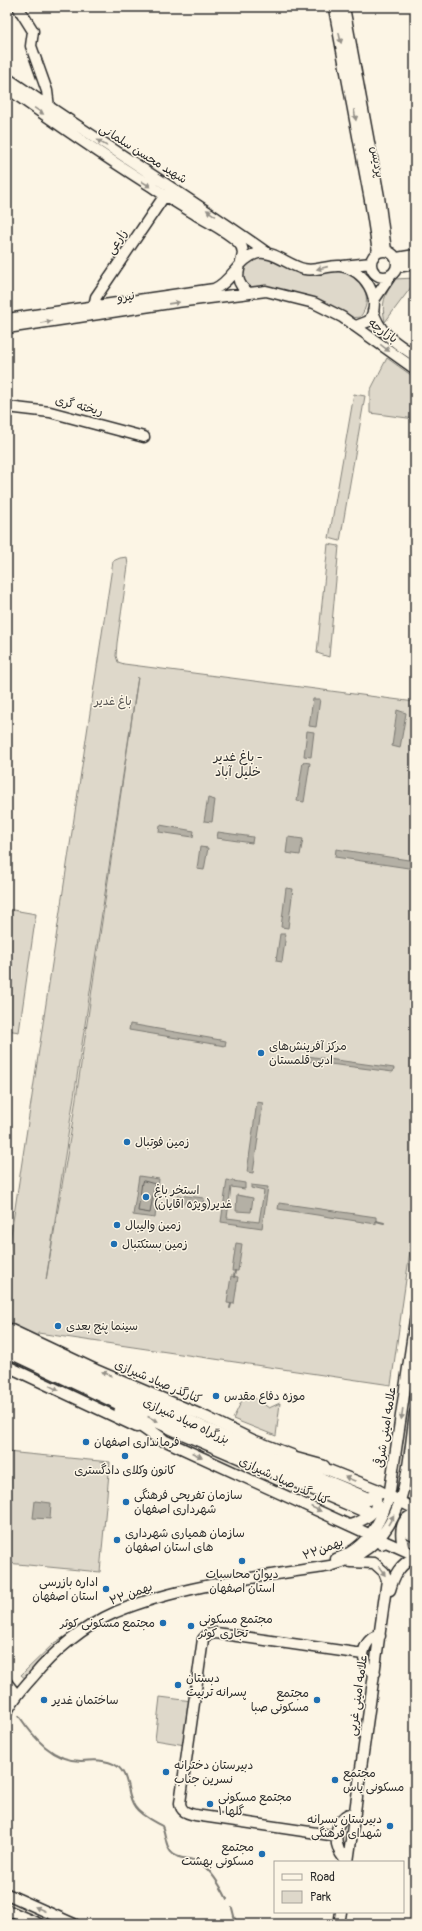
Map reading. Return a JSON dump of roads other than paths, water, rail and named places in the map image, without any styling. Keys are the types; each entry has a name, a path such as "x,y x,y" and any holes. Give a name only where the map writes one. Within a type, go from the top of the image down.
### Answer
{"highway":[{"name":"بزرگراه صیاد شیرازی","path":"7,1337 239,1445 369,1496"},
{"name":"بزرگراه صیاد شیرازی","path":"7,1350 177,1430 369,1496"},
{"path":"110,1386 142,1394 272,1453 323,1467"},
{"path":"92,1390 161,1438"}],"main road":[{"path":"18,7 33,31 31,46 47,91 49,107"},
{"name":"پردیس","path":"343,7 352,76 375,198 382,251"},
{"name":"شهید محسن سلمانی","path":"7,78 266,252 303,269 314,270 331,266 371,263"},
{"name":"شهید محسن سلمانی","path":"7,88 165,195 223,230 243,248 243,255 238,269"},
{"name":"زارعی","path":"94,306 96,297 165,195"},
{"path":"395,267 382,251 374,255 371,263 373,272 384,278 395,267 415,255"},
{"name":"نیرو","path":"7,328 214,289 227,281 251,256 266,252"},
{"path":"374,300 395,267 415,264"},
{"path":"341,266 356,272 362,277 372,292 374,300 373,312 369,321 356,326"},
{"path":"238,269 237,277 239,284 249,293"},
{"name":"نیرو","path":"7,319 94,306 136,304 266,291 313,302 356,326"},
{"name":"بازارچه","path":"373,312 376,322 386,335 415,356"},
{"name":"بازارچه","path":"356,326 415,369"},
{"name":"ریخته گری","path":"7,407 50,412 144,437"},
{"name":"علامه امینی شرقی","path":"379,1539 383,1517 389,1497 415,1326"},
{"name":"کنارگذر صیاد شیرازی","path":"7,1328 253,1440 323,1467 369,1496 389,1497 400,1503 413,1520"},
{"name":"کنار گذر صیاد شیرازی","path":"7,1366 415,1556"},
{"name":"علامه امینی شرقی","path":"301,1571 361,1554 379,1539 392,1521 400,1503 415,1413"},
{"path":"349,1557 357,1535 350,1526 368,1518 373,1513 376,1500 369,1496 388,1484 392,1478"},
{"path":"402,1492 413,1520 404,1521 401,1528 404,1550"},
{"name":"۲۲بهمن","path":"349,1557 379,1539"},
{"name":"علامه امینی غربی","path":"350,1861 390,1592 395,1576 400,1568 415,1556"},
{"name":"علامه امینی غربی","path":"349,1557 374,1563 385,1576 386,1592 355,1813 350,1861"},
{"name":"۲۲ بهمن","path":"8,1710 41,1666 70,1640 115,1613 171,1594 301,1571"},
{"path":"337,1836 195,1815 187,1813 182,1809 180,1803 203,1639 207,1635 216,1633 363,1654"},
{"path":"375,1673 366,1667 363,1654 370,1639 374,1636 380,1636"},
{"path":"7,1683 16,1698"},
{"path":"7,1691 16,1698"},
{"path":"348,1861 341,1856 339,1852 337,1836 342,1819 346,1815 355,1813"},
{"path":"7,1894 74,1924"},
{"path":"17,1899 10,1911 39,1924"},
{"path":"339,1924 341,1913"},
{"path":"346,1924 347,1913"}],"water":[{"path":"313,699 320,699 316,727 309,726"},
{"path":"397,710 406,713 400,748 392,746"},
{"path":"307,731 314,732 311,757 304,756"},
{"path":"303,762 310,763 304,802 297,801"},
{"path":"208,798 215,800 212,822 204,821"},
{"path":"160,825 194,831 193,837 159,832"},
{"path":"218,832 253,837 252,843 217,838"},
{"path":"288,837 303,839 300,855 286,853"},
{"path":"200,847 208,848 204,870 197,869"},
{"path":"336,849 415,861 415,869 335,857"},
{"path":"286,888 293,889 288,928 281,927"},
{"path":"280,934 286,934 282,962 276,961"},
{"path":"130,1024 226,1041 225,1046 129,1030"},
{"path":"307,1056 394,1068 393,1072 306,1061"},
{"path":"257,1102 263,1103 253,1173 247,1172"},
{"name":"استخر باغ غدیر(ویژه اقایان)","path":"139,1176 159,1179 155,1218 133,1215"},
{"path":"227,1180 245,1183 245,1189 231,1187 227,1218 259,1222 264,1191 251,1188 251,1185 268,1187 262,1228 221,1222"},
{"path":"178,1195 204,1198 203,1206 177,1202"},
{"path":"237,1195 253,1198 251,1212 236,1211"},
{"path":"279,1203 376,1217 376,1224 278,1209"},
{"path":"236,1243 242,1244 238,1271 232,1271"},
{"path":"231,1276 238,1277 234,1304 227,1303"},
{"path":"35,1501 51,1503 50,1519 33,1518"}],"waterway":[{"path":"376,1221 384,1223"},
{"path":"234,1277 235,1271"},
{"path":"230,1308 231,1304"},
{"path":"19,1716 38,1740 53,1753 71,1760 104,1761 117,1766 124,1775 130,1797 135,1807 144,1816 162,1826 171,1852 176,1856 196,1861 206,1868 218,1883 227,1899"},
{"path":"232,1908 236,1924"}],"place":[{"name":"مرکز آفرینش‌های ادبی قلمستان","path":"261,1053"},
{"name":"زمین فوتبال","path":"127,1142"},
{"name":"استخر باغ غدیر(ویژه اقایان)","path":"146,1197"},
{"name":"زمین والیبال","path":"117,1225"},
{"name":"زمین بستکتبال","path":"114,1244"},
{"name":"سینما پنج بعدی","path":"58,1326"},
{"name":"موزه دفاع مقدس","path":"216,1396"},
{"name":"فرمانداری اصفهان","path":"86,1442"},
{"name":"کانون وکلای دادگستری","path":"125,1456"},
{"name":"سازمان تفریحی فرهنگی شهرداری اصفهان","path":"126,1502"},
{"name":"سازمان همیاری شهرداری های استان اصفهان","path":"117,1540"},
{"name":"دیوان محاسبات استان اصفهان","path":"242,1561"},
{"name":"اداره بازرسی استان اصفهان","path":"106,1589"},
{"name":"مجتمع مسکونی کوثر","path":"163,1623"},
{"name":"مجتمع مسکونی تجاری کوثر","path":"191,1626"},
{"name":"دبستان پسرانه تربیت","path":"178,1685"},
{"name":"ساختمان غدیر","path":"44,1700"},
{"name":"مجتمع مسکونی صبا","path":"317,1700"},
{"name":"دبیرستان دخترانه نسرین جناب","path":"166,1772"},
{"name":"مجتمع مسکونی یاس","path":"335,1780"},
{"name":"مجتمع مسکونی گلها ۱","path":"210,1804"},
{"name":"دبیرستان پسرانه شهدای فرهنگی","path":"390,1826"},
{"name":"مجتمع مسکونی بهشت","path":"262,1854"}],"district":[{"name":"باغ غدیر - خلیل آباد","path":"238,764"}],"park label":[{"name":"باغ غدیر","path":"113,701"}]}
